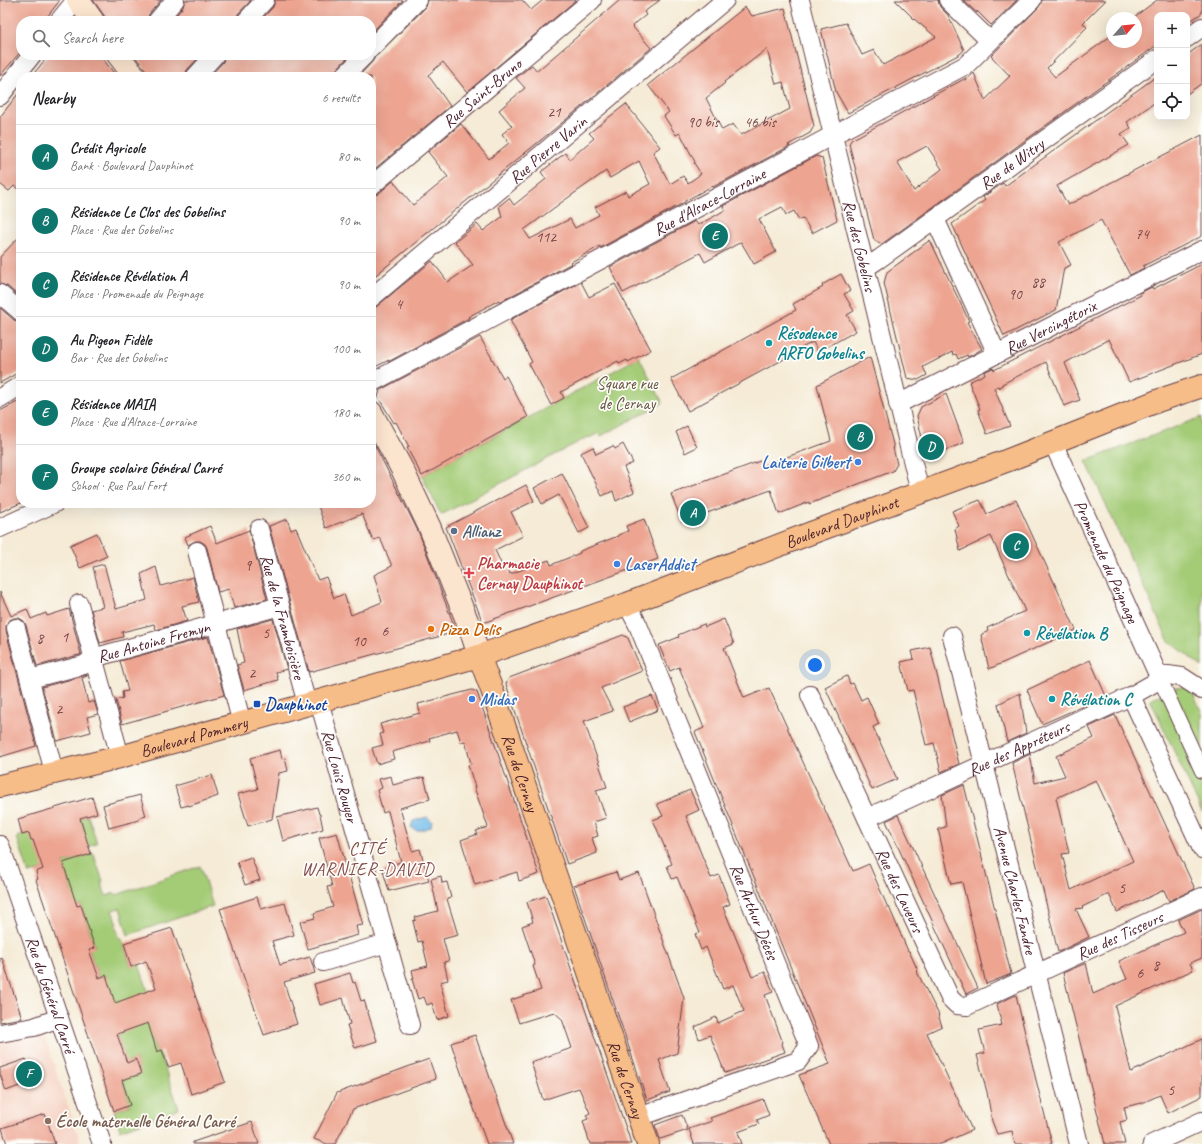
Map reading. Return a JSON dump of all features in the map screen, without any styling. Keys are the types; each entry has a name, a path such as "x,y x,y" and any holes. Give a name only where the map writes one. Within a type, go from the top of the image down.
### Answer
{"main road":[{"path":"77,0 89,16"},
{"path":"124,60 132,72"},
{"name":"Boulevard Dauphinot","path":"479,656 627,604 811,533 1053,443 1160,400 1202,386"},
{"name":"Rue de Cernay","path":"376,421 402,469 430,528 470,628 648,1144"},
{"name":"Boulevard Pommery","path":"0,786 120,757 242,724 479,656"}],"street":[{"path":"63,16 77,0"},
{"path":"161,16 175,0"},
{"path":"251,16 265,0"},
{"path":"376,43 418,0"},
{"name":"Rue Saint-Bruno","path":"376,182 592,0"},
{"name":"Rue Pierre Varin","path":"376,294 725,0"},
{"name":"Rue des Gobelins","path":"800,0 920,492"},
{"path":"948,0 990,41"},
{"name":"Rue d'Alsace-Lorraine","path":"376,381 966,65 1032,0"},
{"path":"1190,36 1202,27"},
{"path":"19,72 28,60"},
{"path":"200,72 210,60"},
{"path":"348,72 360,60"},
{"name":"Rue de Witry","path":"865,268 1154,61"},
{"path":"0,96 16,76"},
{"path":"935,219 997,354"},
{"name":"Rue Vercingétorix","path":"898,404 1202,250"},
{"path":"0,294 16,308"},
{"path":"0,398 16,388"},
{"name":"Promenade du Peignage","path":"1053,443 1164,677"},
{"path":"0,528 44,508"},
{"name":"Rue de la Framboisière","path":"259,529 280,606 313,703"},
{"path":"197,551 242,724"},
{"path":"79,604 120,757"},
{"name":"Rue Arthur Décès","path":"627,604 638,625 809,1046 798,1061 639,1117"},
{"name":"Rue Antoine Fremyn","path":"30,679 84,665 94,658 280,606"},
{"path":"16,628 54,772"},
{"name":"Avenue Charles Fandre","path":"952,636 1079,1144"},
{"path":"1201,691 1182,677 1164,677 1202,771"},
{"name":"Rue des Appréteurs","path":"867,818 1131,696 1164,677"},
{"name":"Rue des Laveurs","path":"810,694 950,998 957,1005 967,1006 1037,973"},
{"path":"1131,696 1202,849"},
{"name":"Rue Louis Rouyer","path":"313,703 387,943 410,1025"},
{"name":"Rue du Général Carré","path":"0,845 102,1144"},
{"name":"Rue des Tisseurs","path":"1037,973 1202,897"},
{"path":"323,962 387,943"},
{"path":"0,1033 34,1027 59,1018"},
{"path":"1152,1144 1202,1121"}],"shaded area":[{"path":"37,1036 46,1041 81,1144 0,1144 0,1043"}],"green space":[{"name":"Square rue de Cernay","path":"639,357 663,403 601,436 599,433 589,438 588,437 441,515 422,476"},
{"path":"1202,417 1202,667 1168,640 1086,461"},
{"path":"1184,687 1192,691 1202,713 1202,812 1150,699 1175,688"},
{"path":"88,816 97,843 76,850 79,858 93,853 103,881 101,882 106,896 115,893 116,895 200,866 213,906 128,935 120,908 112,910 117,924 115,925 120,939 122,939 131,966 139,964 148,991 154,1037 152,1038 157,1052 159,1051 179,1109 120,1130 114,1111 130,1105 122,1080 140,1074 136,1059 126,1063 117,1034 125,1031 124,1025 107,1006 106,975 99,978 89,950 95,947 81,905 75,907 72,891 63,863 73,860 71,854 50,867 29,874 17,837 29,833 84,831 80,818"}],"water":[{"path":"427,817 432,821 431,827 417,831 411,827 413,821"}],"building":[{"path":"0,0 60,0 48,16 16,16 16,57 0,76"},
{"path":"93,0 161,0 148,16 104,16"},
{"path":"185,0 251,0 237,16 175,16 183,7"},
{"path":"275,0 403,0 376,28 376,16 265,16 273,7"},
{"path":"428,0 522,0 531,10 543,0 576,0 467,92 443,62 428,75 450,106 376,168 376,72 363,72 373,60 376,60 376,56 426,7"},
{"path":"620,0 660,0 644,12 646,15 632,26 651,48 376,275 376,195 393,181 413,205 448,177 428,152 461,124 489,159 509,143 502,134 512,126 499,110 525,88 516,78 532,65 537,71"},
{"path":"895,0 938,0 940,7 948,15 964,50 960,54 848,113 836,92 821,29 846,23 862,55 874,50 883,65 936,37 914,19"},
{"path":"963,0 1017,0 991,25"},
{"path":"1042,0 1106,0 1083,23 1087,27 1047,68 1055,77 1106,39 1106,48 1142,48 1141,12 1157,0 1202,0 1202,13 1190,21 1190,12 1154,12 1154,47 882,244 874,240 849,144 851,140 966,78 965,81 974,73 985,100 1010,76 991,56 1039,7","holes":["927,146 942,169 914,191 897,162"]},
{"path":"745,7 752,16 785,8 814,126 810,133 788,145 790,146 713,187 712,186 600,248 600,246 500,302 499,300 388,362 389,360 376,366 376,307 432,261 448,282 473,265 455,242 477,224 483,231 502,217 499,206 509,198 514,205 546,179 541,172 565,153 570,159 594,138 589,133 626,104 660,147 653,152 670,184 683,176 688,183 701,174 694,163 695,162 680,133 676,135 664,116 669,112 648,85","holes":["767,49 776,84 783,82 790,109 741,135 733,124 722,130 706,98 725,83 724,82","639,161 650,184 628,196 626,191 595,207 599,215 575,228 570,219 530,239 524,230 606,171 610,178"]},
{"path":"1202,44 1202,83 1190,92 1190,84 1190,53"},
{"path":"45,60 104,60 113,72 35,72"},
{"path":"138,60 196,60 186,72 146,72"},
{"path":"224,60 345,60 335,72 214,72"},
{"path":"1154,78 1154,103 1127,122 1131,128 1121,134 1129,145 1057,186 1068,205 1202,135 1202,236 1143,266 1144,268 1130,275 1101,220 1059,242 1071,265 1064,268 1056,310 1004,336 952,224 985,200 983,197 1003,183 1005,186"},
{"path":"16,96 16,187 14,186 9,191 0,184 0,117"},
{"path":"816,156 822,158 837,220 812,233 803,218 799,220 794,211 786,215 782,207 759,219 776,252 754,264 741,242 705,262 700,253 623,293 610,267 695,221 698,225 713,217 725,210 723,206"},
{"path":"16,240 16,294 7,286 0,284 0,257"},
{"path":"930,240 969,321 967,322 982,349 968,357 967,355 958,359 956,354 953,355 952,352 923,367 927,375 918,380 907,378 884,283 887,272"},
{"path":"1202,264 1202,354 1129,382 1109,339 1065,363 1080,400 1064,406 1046,362 1002,384 999,388 998,386 994,388 1010,426 987,434 978,410 980,409 969,382 985,374 984,372 993,368 994,370 1141,295 1140,293 1152,287 1153,289"},
{"name":"Résodence ARFO Gobelins","path":"841,274 850,291 844,294 854,311 847,315 856,331 818,352 813,342 688,411 671,379 796,310 793,304 823,287 822,285"},
{"path":"581,282 589,297 615,284 651,350 628,362 627,360 619,364 618,361 561,392 564,398 551,405 529,364 532,362 510,320"},
{"path":"0,308 16,321 16,374 0,383"},
{"path":"480,337 503,378 506,376 528,417 422,476 407,448 409,447 396,422 394,423 378,397 380,390"},
{"path":"870,357 894,448 897,464 893,471 832,494 833,495 809,504 809,502 779,514 771,490 682,522 671,494 760,461 762,466 831,441 817,385"},
{"path":"946,394 964,443 932,455 925,451 917,416 921,407"},
{"path":"16,403 16,505 0,512 0,411"},
{"path":"687,426 697,447 685,453 676,432"},
{"path":"623,444 633,463 624,467 634,492 616,501 613,491 602,496 581,453 593,447 596,454 613,446 615,449"},
{"path":"376,448 419,533 455,628 452,633 309,672 269,526 287,519 291,530 296,528 318,580 326,577 334,598 344,594 351,615 382,602 374,575 392,566 380,538 373,540 362,514 326,528 319,508 376,508"},
{"path":"562,473 589,528 579,533 559,495 542,504 534,488"},
{"path":"526,485 534,501 511,512 523,536 495,550 503,568 507,566 510,574 549,560 551,565 580,553 580,551 618,536 628,531 626,526 644,519 658,559 483,623 446,527"},
{"path":"980,500 987,514 1016,500 1076,630 989,669 981,635 988,631 987,628 1025,611 991,536 960,551 955,529 959,526 952,511"},
{"path":"210,526 217,543 249,530 267,599 234,608 229,589 218,592 205,544 200,541 195,541 188,545 185,537"},
{"path":"97,533 107,556 80,568 70,545"},
{"path":"104,564 116,609 147,600 141,574 156,567 161,586 193,577 199,602 182,606 187,621 156,630 154,624 122,632 123,637 100,643 91,610 103,607 93,567"},
{"path":"0,592 11,616 27,609 31,619 46,613 47,616 69,609 81,654 37,666 24,621 19,618 14,618 8,621 6,631 36,746 0,757"},
{"path":"273,619 287,669 276,672 278,680 244,690 237,665 244,663 237,629"},
{"path":"724,619 734,644 724,648 744,698 769,688 853,871 869,864 918,971 917,972 939,1015 942,1026 927,1033 972,1130 941,1144 829,1144 799,1075 830,1064 695,732 704,728 679,667 670,671 659,645 679,637 678,635 704,624 705,627"},
{"path":"623,635 628,638 642,671 601,688 613,711 584,721 607,787 596,790 606,818 594,822 598,836 592,838 597,853 567,864 506,684 509,678"},
{"path":"208,637 224,695 122,724 116,700 123,698 122,692 128,691 120,661"},
{"path":"930,647 959,764 941,772 934,743 926,745 913,690 908,691 901,662 914,659 912,651"},
{"name":"Révélation C","path":"1090,660 1106,696 1042,724 1027,690"},
{"path":"87,675 82,678 88,703 94,701 98,714 87,717 91,732 57,741 42,687"},
{"path":"847,676 850,684 853,683 861,700 867,697 879,724 873,727 897,779 872,790 825,687"},
{"path":"472,690 477,692 539,874 519,881 517,872 475,885 461,840 478,834 476,831 488,827 468,765 471,764 465,741 461,742 457,730 429,738 430,741 392,752 394,759 377,764 372,748 383,745 380,734 383,733 380,724 420,713 418,704"},
{"path":"1020,693 1026,733 1007,742 998,704"},
{"path":"652,696 658,710 629,722 623,707"},
{"path":"1115,715 1195,889 1169,901 1164,890 1117,912 1109,894 1082,907 1083,908 1076,909 1089,937 1058,952 1012,763 1030,754 1035,783 1065,776 1056,756 1094,738 1089,727","holes":["1096,780 1133,861 1071,890 1062,854 1069,853 1056,798"]},
{"path":"280,750 282,759 285,758 288,771 279,773 272,819 248,826 238,794 258,789 250,758"},
{"path":"212,775 218,796 189,806 181,807 175,786"},
{"path":"391,776 393,785 424,777 430,799 400,808 412,851 420,849 429,881 389,891 383,871 387,870 386,866 401,862 388,811 383,813 377,790 382,788 379,779"},
{"path":"964,785 1011,974 986,984 962,882 951,884 938,829 946,827 942,795"},
{"path":"690,790 699,810 686,816 711,878 719,875 730,904 723,907 752,977 765,972 773,992 765,995 785,1052 725,1073 710,1035 699,1039 695,1027 716,1017 718,1023 744,1011 733,985 723,989 706,947 701,950 695,934 700,933 677,877 672,879 667,866 672,864 653,820 663,816 657,804"},
{"path":"140,795 146,816 139,818 139,820 109,828 103,805"},
{"path":"92,797 97,813 80,818 91,854 63,863 77,906 81,905 95,948 89,950 99,978 106,975 115,1003 156,988 146,961 131,967 124,943 172,928 225,1082 191,1094 181,1063 168,1067 162,1050 157,1052 148,1023 117,1034 127,1063 136,1059 141,1074 122,1080 130,1105 114,1111 36,880 38,879 36,872 43,869 33,840 31,840 29,833 22,835 18,819"},
{"path":"317,807 323,829 283,841 277,817"},
{"path":"898,815 978,988 966,994 886,821"},
{"path":"337,833 363,925 356,926 358,935 308,949 300,922 315,918 314,913 333,907 327,887 332,886 319,838"},
{"path":"251,857 260,880 245,885 237,862"},
{"path":"616,872 619,880 639,873 684,998 677,1053 659,1060 670,1092 647,1100 574,886"},
{"path":"441,876 442,883 447,882 451,898 447,899 458,935 443,939 449,961 444,962 448,980 440,982 449,1016 437,1020 432,1003 427,1005 424,997 418,999 412,979 414,979 412,970 428,966 422,941 418,942 413,921 416,920 415,917 438,911 431,879"},
{"path":"546,896 631,1144 590,1144 583,1121 588,1119 586,1115 590,1113 579,1088 543,1100 531,1062 572,1048 562,1019 554,1012 519,1023 511,1000 541,990 533,966 535,965 522,926 533,922 527,902"},
{"path":"257,897 261,909 285,903 294,935 272,941 280,965 310,957 315,973 284,982 297,1024 264,1035 220,909"},
{"path":"1202,909 1202,958 1190,963 1193,970 1115,1006 1131,1072 1202,1039 1202,1096 1168,1113 1160,1095 1142,1103 1124,1107 1127,1120 1120,1122 1125,1144 1105,1144 1063,973 1086,963 1093,994 1127,979 1119,961 1184,932 1178,920"},
{"path":"2,958 22,1018 0,1022 0,959"},
{"path":"350,973 353,983 355,982 361,1001 364,1000 377,1041 355,1048 347,1025 350,1024 343,998 320,1005 314,984"},
{"path":"1016,995 1052,1144 1015,1144 1012,1131 997,1134 992,1121 987,1092 977,1055 985,1053 979,1030 1002,1025 997,1004"},
{"path":"475,1035 513,1144 487,1144 465,1084 451,1043"},
{"path":"26,1059 31,1073 25,1075 27,1083 6,1091 0,1074 0,1068"},
{"path":"429,1059 436,1079 353,1109 335,1144 327,1144 314,1139 337,1093"},
{"path":"763,1099 769,1115 757,1120 759,1124 738,1132 742,1144 694,1144 689,1129 712,1121 710,1118"},
{"path":"45,1114 55,1144 7,1144 2,1128"},
{"path":"682,1115 688,1130 660,1139 655,1125"},
{"path":"252,1122 259,1144 193,1144 193,1142"}],"place":[{"name":"Résidence MAIA","path":"715,236"},
{"name":"Résodence ARFO Gobelins","path":"769,343"},
{"name":"Résidence Le Clos des Gobelins","path":"860,437"},
{"name":"Au Pigeon Fidèle","path":"931,447"},
{"name":"Laiterie Gilbert","path":"858,462"},
{"name":"Crédit Agricole","path":"693,513"},
{"name":"Allianz","path":"454,531"},
{"name":"Résidence Révélation A","path":"1016,546"},
{"name":"LaserAddict","path":"617,564"},
{"name":"Pharmacie Cernay Dauphinot","path":"469,573"},
{"name":"Pizza Delis","path":"431,629"},
{"name":"Révélation B","path":"1027,633"},
{"name":"Midas","path":"472,699"},
{"name":"Révélation C","path":"1052,699"},
{"name":"Dauphinot","path":"257,704"},
{"name":"Groupe scolaire Général Carré","path":"29,1074"},
{"name":"École maternelle Général Carré","path":"48,1121"}],"district":[{"name":"CITÉ WARNIER-DAVID","path":"368,858"}]}
